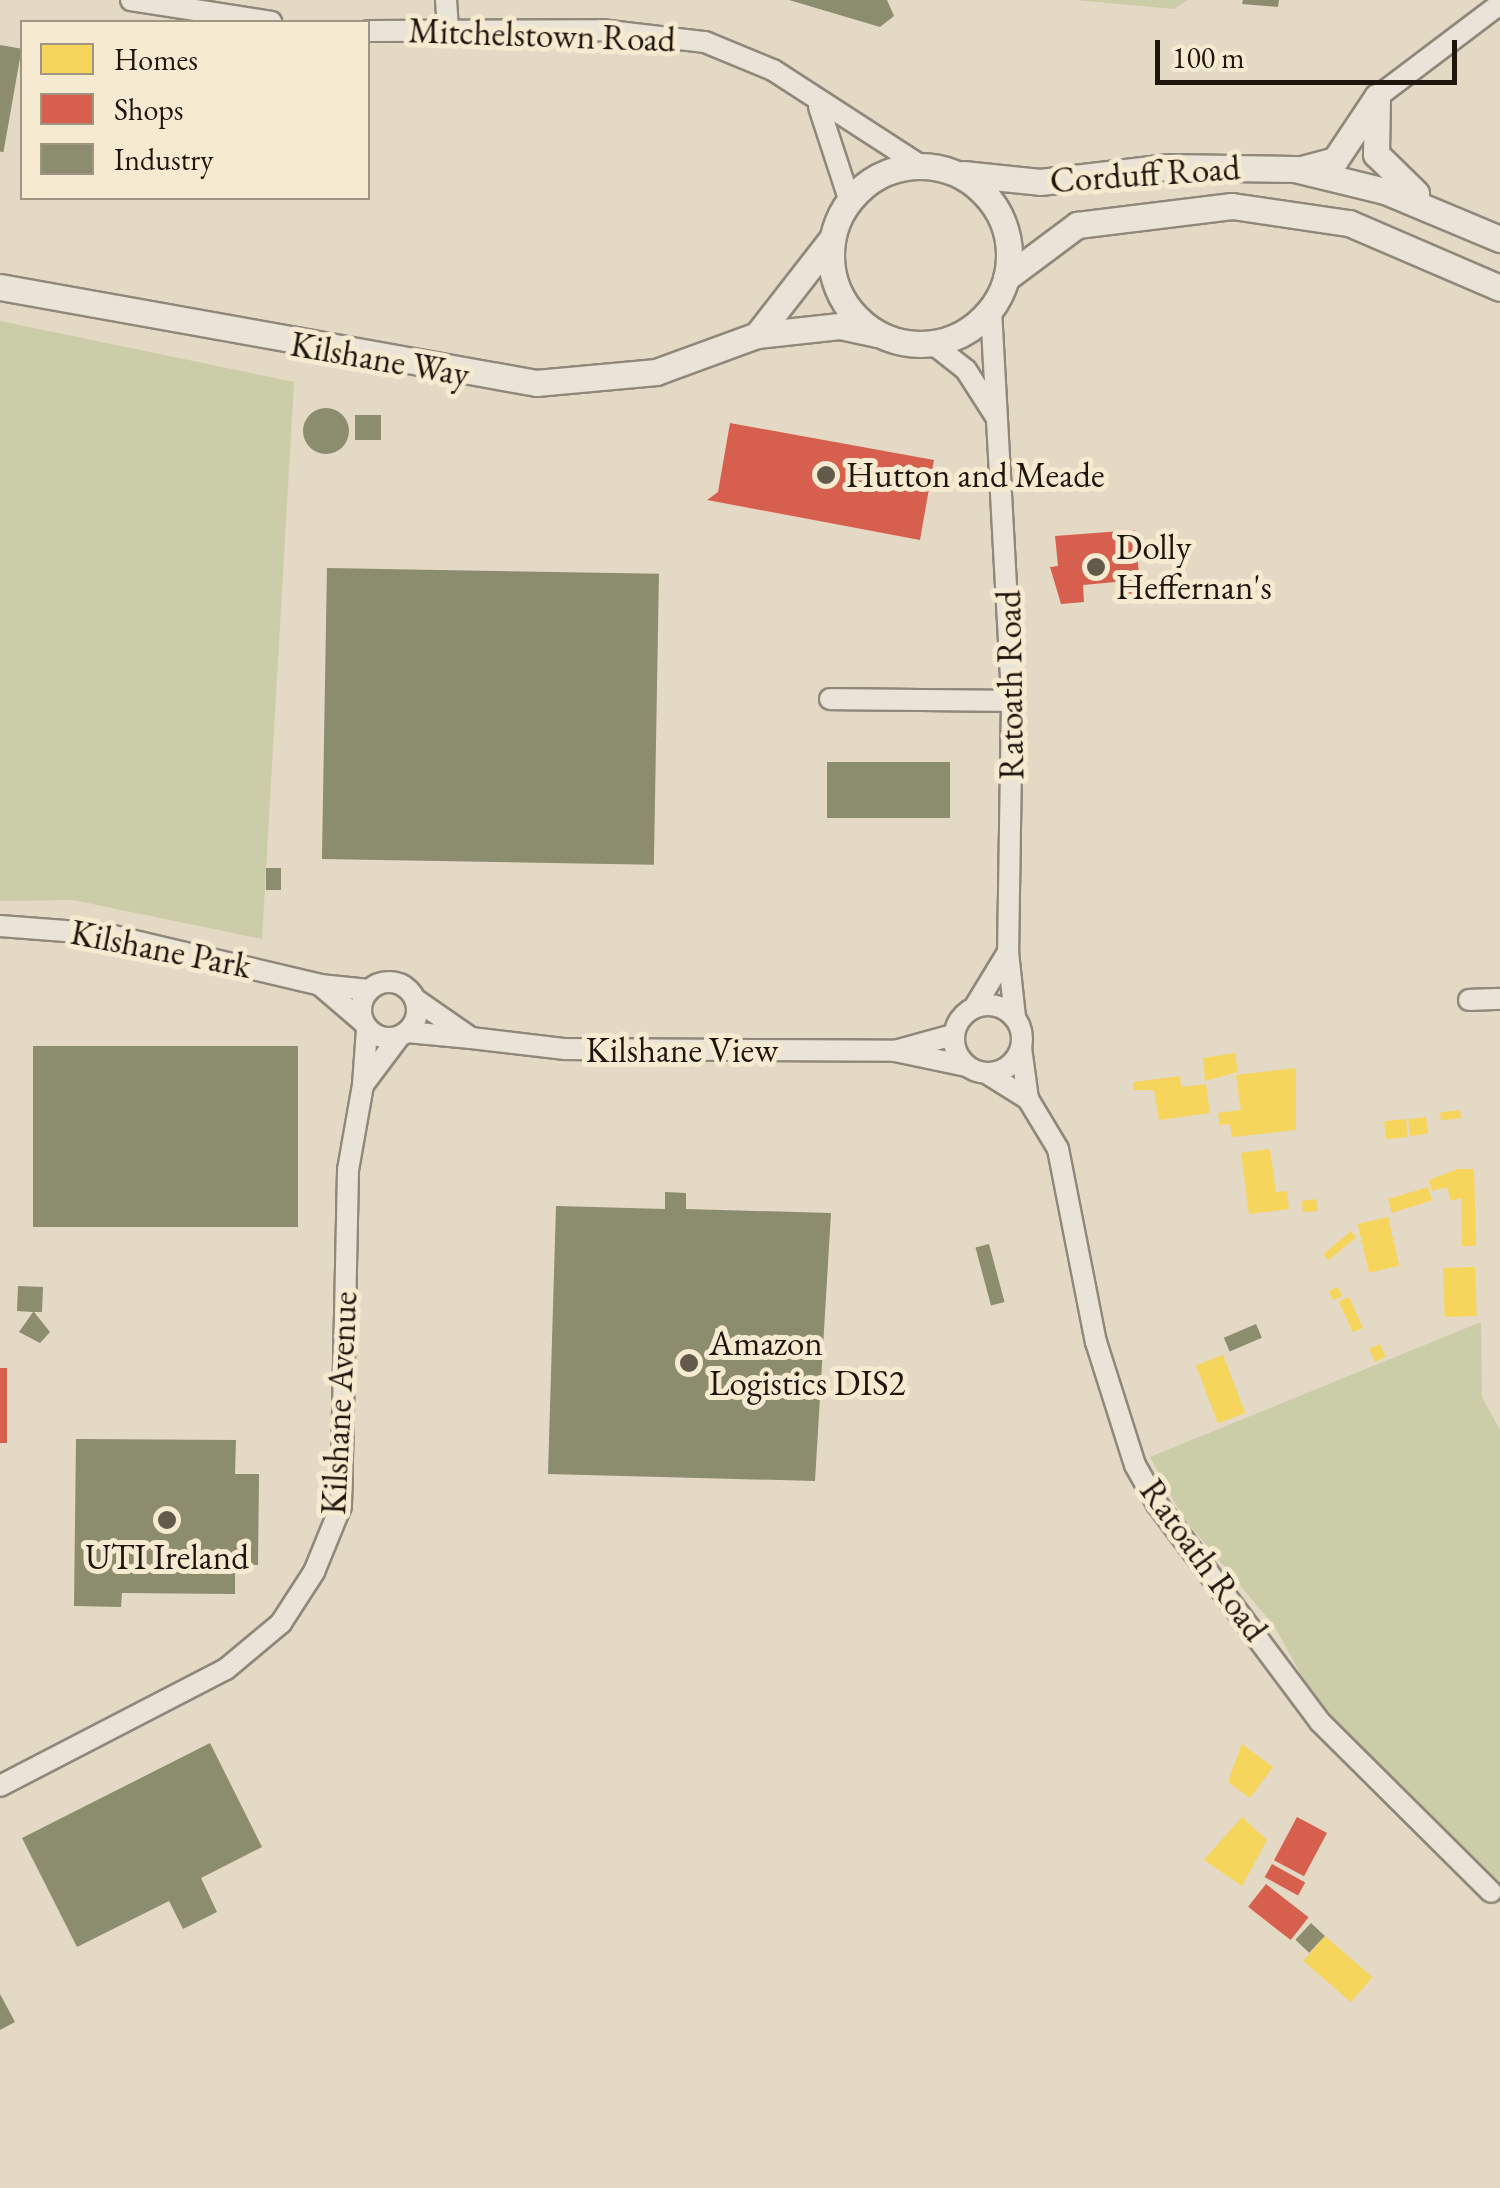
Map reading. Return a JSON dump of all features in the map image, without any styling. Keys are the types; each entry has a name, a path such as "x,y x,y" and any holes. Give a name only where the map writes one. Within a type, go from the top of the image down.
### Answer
{"street":[{"path":"131,0 258,20"},
{"path":"446,0 448,32"},
{"path":"1294,170 1334,160 1377,96 1407,65 1500,4"},
{"name":"Mitchelstown Road","path":"370,31 674,36 746,58 920,165"},
{"path":"1377,96 1376,154 1390,177 1454,217"},
{"path":"818,105 849,199"},
{"path":"757,335 831,240 849,199 882,174 920,165 958,174 998,210 1006,278 991,309 933,344 877,334 840,297 831,240"},
{"name":"Corduff Road","path":"958,174 1040,182 1168,167 1294,170 1454,217 1500,239"},
{"name":"Corduff Road","path":"1006,278 1076,225 1232,206 1349,223 1500,288"},
{"name":"Kilshane Way","path":"0,287 536,383 656,372 757,335 840,326 877,334"},
{"name":"Ratoath Road","path":"991,309 1012,702 1008,952 1015,1017"},
{"name":"Ratoath Road","path":"933,344 966,370 997,419"},
{"path":"830,700 1012,702"},
{"name":"Kilshane Park","path":"0,926 105,934 320,986 369,990 394,982 415,999"},
{"path":"974,1008 997,1006 1015,1017 1021,1048 988,1074 966,1066 953,1035 1008,952"},
{"name":"Kilshane Park","path":"320,986 365,1025"},
{"name":"Kilshane Avenue","path":"0,1786 236,1662 281,1623 314,1572 340,1506 348,1170 363,1084 369,990"},
{"path":"1469,1000 1500,998"},
{"path":"403,1035 415,999"},
{"name":"Kilshane View","path":"415,999 471,1038"},
{"name":"Kilshane View","path":"365,1025 403,1035 565,1049 894,1051 966,1066"},
{"name":"Kilshane Avenue","path":"363,1084 403,1035"},
{"name":"Kilshane View","path":"894,1051 953,1035"},
{"name":"Ratoath Road","path":"1021,1048 1028,1100 1058,1149 1096,1342 1135,1465 1156,1504 1320,1722 1491,1892"},
{"name":"Ratoath Road","path":"988,1074 1028,1100"}],"green space":[{"path":"1075,0 1188,0 1174,9"},
{"path":"0,321 294,382 262,939 73,900 0,901"},
{"path":"1481,1322 1482,1397 1500,1430 1500,1887 1318,1706 1275,1627 1183,1517 1150,1457"}],"building: Homes":[{"path":"1235,1053 1238,1072 1205,1081 1203,1058"},
{"path":"1296,1068 1296,1130 1232,1137 1230,1124 1220,1125 1218,1113 1241,1110 1236,1075"},
{"path":"1180,1076 1181,1087 1206,1084 1210,1113 1159,1120 1154,1090 1134,1090 1133,1082"},
{"path":"1460,1110 1461,1118 1441,1120 1440,1112"},
{"path":"1426,1117 1428,1134 1410,1136 1408,1119"},
{"path":"1406,1119 1408,1137 1386,1139 1384,1121"},
{"path":"1270,1149 1276,1192 1287,1191 1289,1209 1249,1214 1241,1153"},
{"path":"1458,1169 1474,1169 1476,1246 1462,1246 1461,1198 1451,1201 1447,1187 1432,1191 1429,1180"},
{"path":"1428,1187 1432,1200 1392,1213 1388,1199"},
{"path":"1316,1199 1318,1211 1303,1212 1302,1201"},
{"path":"1388,1217 1399,1266 1369,1273 1358,1224"},
{"path":"1351,1231 1356,1237 1329,1260 1323,1254"},
{"path":"1475,1267 1477,1316 1445,1317 1443,1268"},
{"path":"1338,1287 1342,1296 1333,1300 1329,1291"},
{"path":"1349,1297 1363,1328 1353,1333 1339,1301"},
{"path":"1380,1344 1386,1357 1375,1362 1369,1349"},
{"path":"1223,1355 1245,1413 1218,1423 1196,1365"},
{"path":"1242,1744 1273,1767 1250,1798 1228,1782"},
{"path":"1242,1817 1267,1840 1242,1886 1204,1860"},
{"path":"1325,1936 1373,1977 1351,2002 1303,1961"}],"building: Shops":[{"name":"Hutton and Meade","path":"730,423 934,460 920,540 707,500 718,492"},
{"name":"Dolly Heffernan's","path":"1135,530 1141,597 1117,599 1116,582 1083,585 1084,602 1061,604 1050,567 1058,566 1055,536"},
{"path":"0,1368 7,1368 7,1443 0,1443"},
{"path":"1297,1817 1327,1833 1304,1876 1274,1860"},
{"path":"1272,1864 1305,1882 1298,1896 1265,1877"},
{"path":"1266,1884 1309,1917 1291,1940 1248,1907"}],"building: Industry":[{"path":"789,0 887,0 894,16 880,27"},
{"path":"1243,0 1279,0 1278,7 1242,4"},
{"path":"0,45 20,49 3,152 0,152"},
{"path":"326,408 343,414 349,431 343,448 326,454 309,448 303,431 309,414"},
{"path":"355,415 381,415 381,440 355,440"},
{"path":"327,568 659,574 654,865 322,859"},
{"path":"827,762 950,762 950,818 827,818"},
{"path":"266,868 281,868 281,890 266,890"},
{"path":"33,1046 298,1046 298,1227 33,1227"},
{"name":"Amazon Logistics DIS2","path":"665,1192 686,1193 686,1209 831,1213 815,1481 548,1474 556,1206 665,1209"},
{"path":"989,1244 1005,1302 991,1306 975,1248"},
{"path":"18,1286 43,1287 42,1312 34,1312 50,1332 40,1343 19,1332 33,1312 17,1311"},
{"path":"1256,1324 1262,1338 1230,1351 1224,1338"},
{"name":"UTI Ireland","path":"76,1439 236,1440 235,1474 259,1474 258,1565 235,1565 235,1594 122,1593 121,1607 74,1606"},
{"path":"210,1743 262,1847 201,1878 217,1912 183,1929 169,1901 77,1947 22,1838"},
{"path":"1311,1923 1325,1936 1309,1953 1295,1940"},
{"path":"0,1994 15,2022 0,2030"}],"place":[{"name":"Hutton and Meade","path":"826,475"},
{"name":"Dolly Heffernan's","path":"1096,567"},
{"name":"Amazon Logistics DIS2","path":"689,1363"},
{"name":"UTI Ireland","path":"167,1520"}]}
